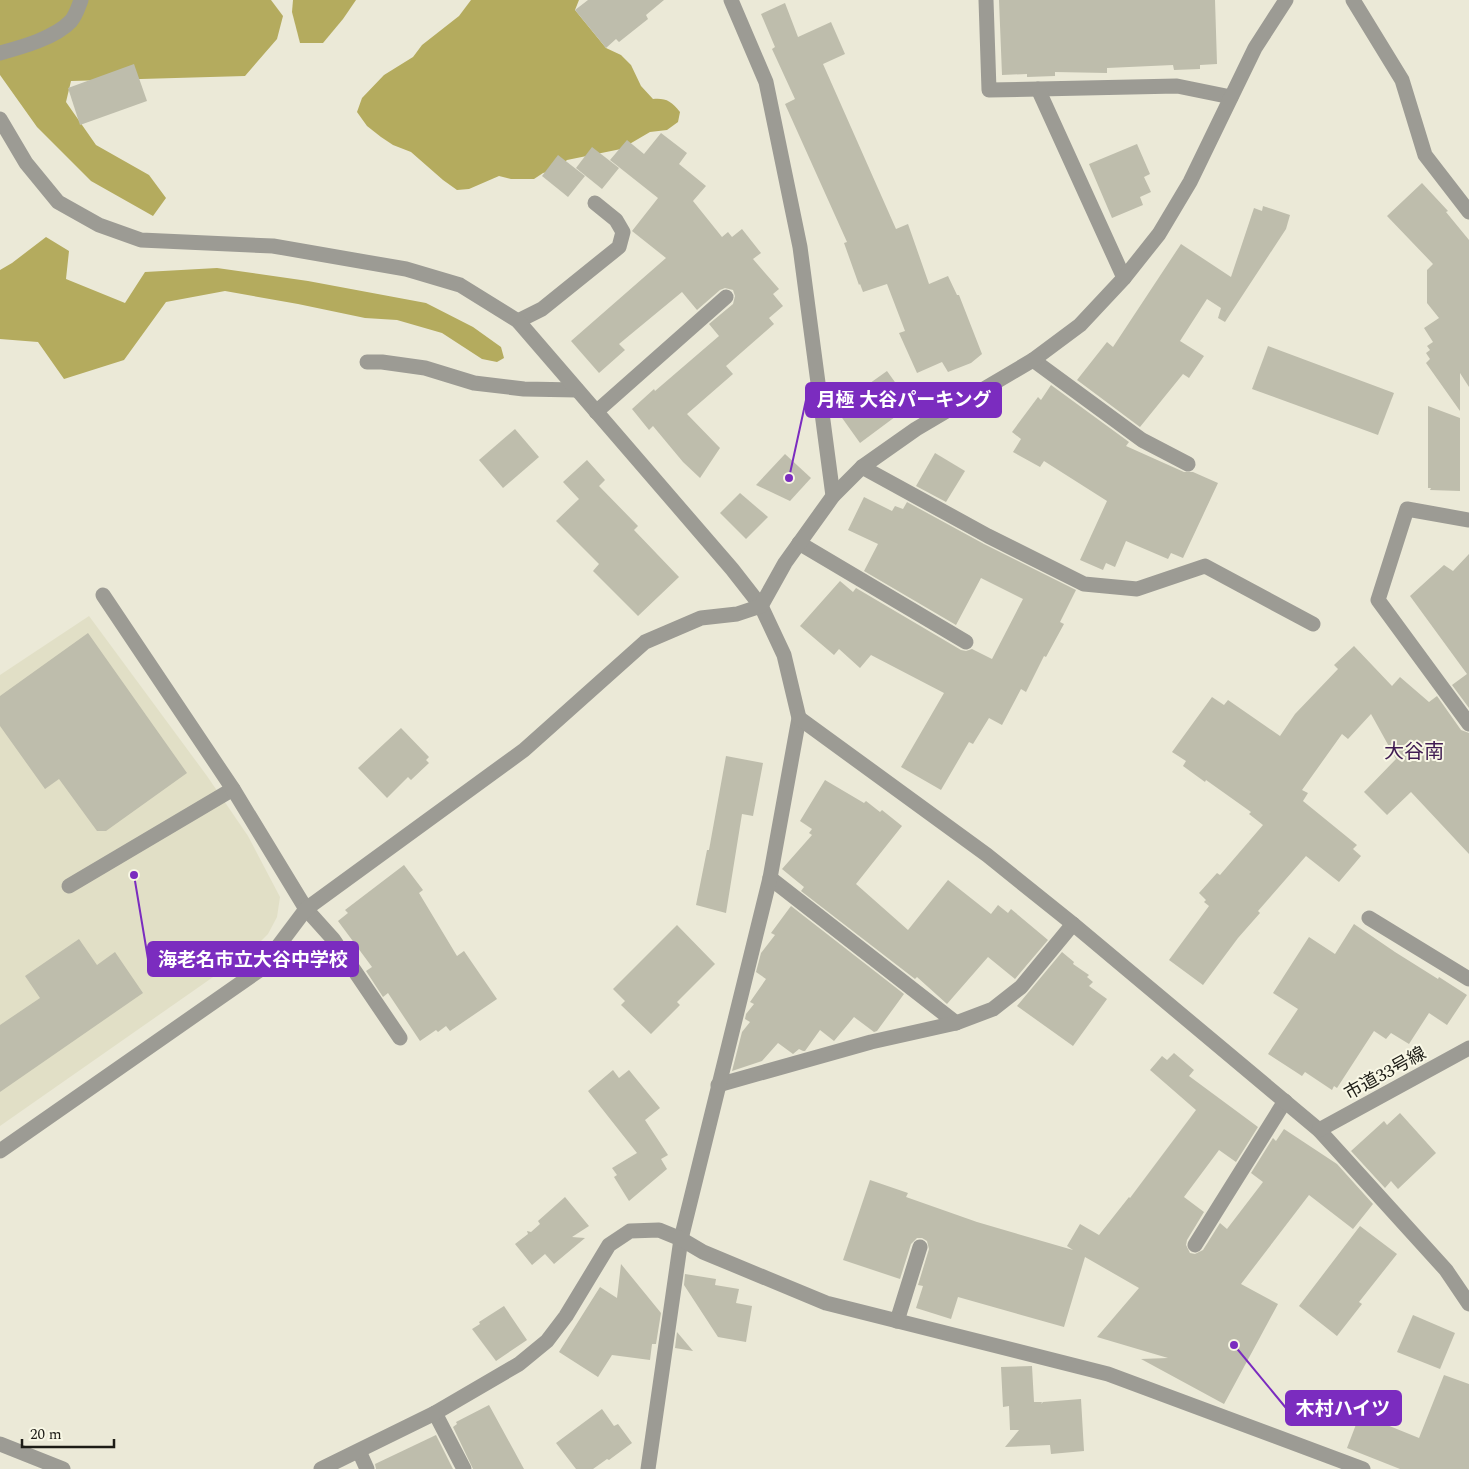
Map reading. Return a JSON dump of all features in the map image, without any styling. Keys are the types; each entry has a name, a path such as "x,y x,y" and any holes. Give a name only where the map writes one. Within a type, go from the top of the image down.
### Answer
{"street":[{"path":"0,53 26,46 56,32 70,22 77,12 81,0"},
{"path":"731,0 766,82 800,247 832,496"},
{"path":"986,0 989,90 1177,86 1231,96"},
{"path":"0,1151 261,969 306,909 524,750 645,642 701,618 737,614 761,606 785,563 832,496 862,468 916,429 1033,360 1080,326 1124,278 1159,234 1190,182 1255,48 1286,0"},
{"path":"1353,0 1402,80 1425,155 1469,212"},
{"path":"1038,89 1124,278"},
{"path":"0,118 26,163 58,202 99,226 141,240 273,246 406,269 460,284 518,322 761,606 784,655 799,718 770,878 681,1239 648,1469"},
{"path":"518,322 542,308 619,247 623,232 616,220 595,203"},
{"path":"596,412 726,297"},
{"path":"1033,360 1142,440 1188,464"},
{"path":"367,362 382,362 425,368 474,384 524,389 577,390"},
{"path":"862,468 988,536 1084,584 1137,589 1205,566 1312,624"},
{"path":"1469,520 1407,510 1378,600 1469,724"},
{"path":"799,543 966,642"},
{"path":"103,595 233,789 306,909 333,939 400,1038"},
{"path":"799,718 987,855 1073,924 1319,1130 1440,1263 1469,1304"},
{"path":"69,886 233,789"},
{"path":"770,878 956,1022"},
{"path":"1369,918 1469,979"},
{"path":"718,1085 871,1042 956,1022 993,1009 1021,987 1073,924"},
{"name":"市道33号線","path":"1319,1130 1469,1048"},
{"path":"1195,1245 1285,1101"},
{"path":"321,1469 434,1413 519,1364 547,1342 566,1316 609,1245 630,1231 659,1230 681,1239 704,1252 826,1303 1108,1374 1363,1469"},
{"path":"897,1321 920,1247"},
{"path":"434,1413 464,1469"},
{"path":"0,1444 63,1469"},
{"path":"359,1451 366,1469"}],"shaded area":[{"path":"0,0 271,0 283,16 277,39 245,76 71,81 66,102 96,145 149,175 166,198 153,216 91,181 37,127 0,75"},
{"path":"293,0 356,0 323,43 300,43 292,12"},
{"path":"471,0 579,0 575,10 606,48 621,55 631,65 641,86 653,99 665,100 677,108 680,112 678,122 667,130 650,132 621,149 567,160 556,170 543,173 534,179 511,179 499,176 469,189 457,190 411,152 393,145 381,137 367,126 357,112 362,98 384,75 413,57 422,45 459,16"},
{"path":"46,237 69,251 66,279 125,303 145,272 217,268 308,281 426,303 473,327 501,347 504,358 497,362 482,359 442,333 397,320 365,318 225,291 166,302 124,360 64,379 38,342 0,339 0,270"},
{"path":"89,616 207,776 248,836 280,897 277,917 268,934 255,947 0,1126 0,675"}],"building":[{"path":"588,0 664,0 646,15 648,19 619,42 616,39 606,48 575,10"},
{"path":"999,0 1215,0 1217,64 1200,65 1200,69 1174,70 1173,65 1107,68 1107,73 1055,72 1055,76 1027,77 1027,74 1002,75"},
{"path":"785,3 798,37 831,22 845,54 823,64 896,229 908,224 929,284 948,276 957,295 959,295 982,354 971,363 948,372 942,362 917,373 899,333 905,331 887,284 863,292 859,285 844,243 847,242 785,104 795,99 772,49 775,47 761,14"},
{"path":"134,64 147,101 80,125 68,88"},
{"path":"661,133 687,153 679,164 706,186 693,201 722,237 728,232 732,237 742,229 761,253 753,259 779,289 773,294 783,306 769,318 774,324 726,366 733,374 687,414 720,448 700,478 683,462 653,426 649,430 632,409 719,336 709,324 733,304 735,296 733,290 725,288 720,290 697,310 682,292 619,344 625,350 599,373 571,341 666,258 632,231 658,198 610,160 627,140 644,154"},
{"path":"1137,144 1150,174 1144,177 1151,192 1140,197 1143,205 1112,218 1089,164"},
{"path":"592,147 619,168 602,189 576,168"},
{"path":"558,155 585,176 568,197 542,176"},
{"path":"1422,183 1448,211 1446,212 1469,240 1469,387 1460,373 1460,411 1426,363 1430,359 1426,353 1430,350 1427,346 1433,342 1424,328 1439,318 1427,303 1427,270 1433,264 1387,216"},
{"path":"1263,206 1290,215 1286,229 1225,322 1218,318 1221,308 1207,299 1180,341 1204,356 1189,378 1183,374 1140,427 1077,380 1107,342 1113,347 1181,244 1231,277 1254,208 1262,211"},
{"path":"1268,346 1394,393 1378,435 1252,389"},
{"path":"887,371 907,399 907,408 860,443 835,408"},
{"path":"1051,385 1129,442 1126,446 1184,472 1193,472 1218,483 1183,558 1171,553 1168,559 1126,541 1115,567 1106,563 1103,570 1080,560 1107,501 1044,461 1040,467 1013,452 1021,439 1012,432 1038,397 1041,400"},
{"path":"1428,406 1460,418 1460,491 1430,490 1431,488 1428,488"},
{"path":"515,429 539,457 503,488 479,460"},
{"path":"935,453 965,471 946,502 916,486"},
{"path":"785,454 811,478 790,501 756,485"},
{"path":"587,460 605,480 599,486 638,526 634,530 679,577 638,616 593,571 599,564 556,521 579,499 563,482"},
{"path":"740,493 768,517 746,539 720,513"},
{"path":"864,497 892,511 895,506 903,509 907,502 984,544 1076,590 1060,622 1064,624 1046,657 1044,656 1026,692 1021,689 1002,725 989,718 973,744 969,742 941,790 901,767 944,693 871,655 860,668 839,649 834,655 800,626 840,581 853,592 856,588 961,650 972,649 992,659 1023,599 981,578 956,625 864,571 878,544 848,530"},
{"path":"1469,554 1469,708 1452,685 1467,674 1410,596 1444,565 1453,571"},
{"path":"88,633 187,773 106,831 97,831 59,779 45,789 0,726 0,696"},
{"path":"1354,646 1392,686 1400,677 1429,702 1437,696 1461,730 1469,733 1469,854 1411,792 1387,815 1364,792 1396,759 1371,714 1348,739 1342,734 1302,790 1308,793 1303,801 1357,845 1353,849 1361,856 1339,882 1306,856 1258,911 1260,913 1238,938 1203,985 1169,960 1209,906 1204,902 1206,900 1199,893 1217,873 1220,875 1263,825 1249,814 1251,812 1183,766 1186,761 1172,752 1212,697 1224,705 1228,700 1280,736 1295,714 1338,669 1334,665"},
{"path":"401,728 429,757 426,760 429,763 411,780 408,777 387,798 358,768"},
{"path":"726,756 763,763 753,816 742,814 726,913 696,905 707,850 709,850"},
{"path":"825,780 864,803 866,801 880,812 882,810 902,826 856,884 908,930 948,880 991,914 998,905 1008,913 1011,909 1048,940 1015,979 988,957 947,1004 917,977 915,979 801,891 804,887 782,869 812,835 809,833 812,829 800,821"},
{"path":"404,865 423,890 419,893 457,956 464,951 497,999 450,1031 446,1026 438,1032 436,1030 420,1041 388,993 383,997 366,971 372,967 338,921 348,913 345,910"},
{"path":"791,906 904,994 877,1031 874,1032 854,1017 834,1041 820,1030 805,1051 799,1049 793,1054 778,1043 762,1061 732,1071 742,1032 750,1022 745,1019 746,1014 754,1004 750,1002 766,979 756,972 761,953 775,935 771,933"},
{"path":"1354,924 1395,952 1467,995 1447,1025 1429,1013 1409,1044 1391,1033 1386,1039 1374,1031 1337,1088 1334,1086 1332,1090 1305,1072 1302,1076 1268,1054 1298,1009 1273,993 1309,937 1335,954"},
{"path":"677,925 715,964 677,1002 680,1005 651,1034 621,1005 625,1001 613,989"},
{"path":"79,939 97,965 115,952 143,993 0,1092 0,1025 40,998 25,976"},
{"path":"1062,952 1074,962 1073,964 1089,975 1087,977 1093,982 1089,986 1107,999 1073,1046 1017,1006"},
{"path":"1174,1053 1194,1070 1189,1076 1258,1127 1236,1162 1219,1150 1184,1197 1204,1212 1187,1240 1186,1245 1190,1253 1195,1254 1203,1250 1220,1223 1227,1229 1263,1182 1251,1173 1273,1138 1276,1141 1284,1129 1337,1164 1373,1204 1353,1229 1309,1195 1241,1284 1278,1304 1224,1404 1141,1359 1168,1358 1097,1337 1139,1288 1085,1257 1064,1327 958,1297 951,1319 916,1308 923,1286 918,1285 929,1249 927,1241 922,1238 917,1238 911,1244 900,1279 843,1260 870,1180 908,1193 906,1197 977,1222 1073,1250 1067,1246 1080,1224 1099,1235 1130,1198 1196,1110 1150,1070 1162,1056 1167,1060"},
{"path":"613,1070 619,1078 629,1070 660,1108 645,1120 668,1155 661,1159 667,1169 629,1201 614,1177 617,1175 612,1168 637,1153 588,1091"},
{"path":"1400,1113 1436,1153 1398,1189 1391,1181 1385,1188 1351,1151 1384,1121 1387,1125"},
{"path":"565,1197 589,1226 572,1237 585,1238 554,1264 545,1254 532,1265 515,1244 528,1234 527,1231 531,1232 540,1224 538,1221"},
{"path":"1360,1226 1397,1254 1359,1302 1362,1304 1337,1336 1299,1306"},
{"path":"621,1264 661,1313 656,1344 652,1344 650,1360 612,1355 598,1377 559,1352 600,1287 617,1298"},
{"path":"685,1274 716,1279 715,1285 739,1289 736,1303 752,1306 746,1342 718,1337 684,1285"},
{"path":"504,1306 527,1340 496,1361 472,1329 480,1324 479,1322"},
{"path":"1413,1315 1455,1333 1440,1369 1397,1352"},
{"path":"677,1332 693,1351 675,1348"},
{"path":"1032,1366 1034,1402 1042,1402 1041,1404 1043,1402 1081,1399 1084,1451 1051,1454 1050,1445 1005,1447 1019,1430 1010,1430 1009,1406 1003,1407 1001,1367"},
{"path":"1444,1375 1469,1384 1469,1469 1400,1469 1347,1448 1360,1414 1419,1438"},
{"path":"489,1405 524,1469 473,1469 453,1427 457,1424 456,1422"},
{"path":"602,1409 614,1426 618,1424 632,1443 593,1469 576,1469 556,1443"},
{"path":"436,1435 453,1469 376,1469 375,1464"}],"place":[{"name":"月極 大谷パーキング","path":"789,478"},
{"name":"海老名市立大谷中学校","path":"134,875"},
{"name":"木村ハイツ","path":"1234,1345"}],"district":[{"name":"大谷南","path":"1414,751"}]}
